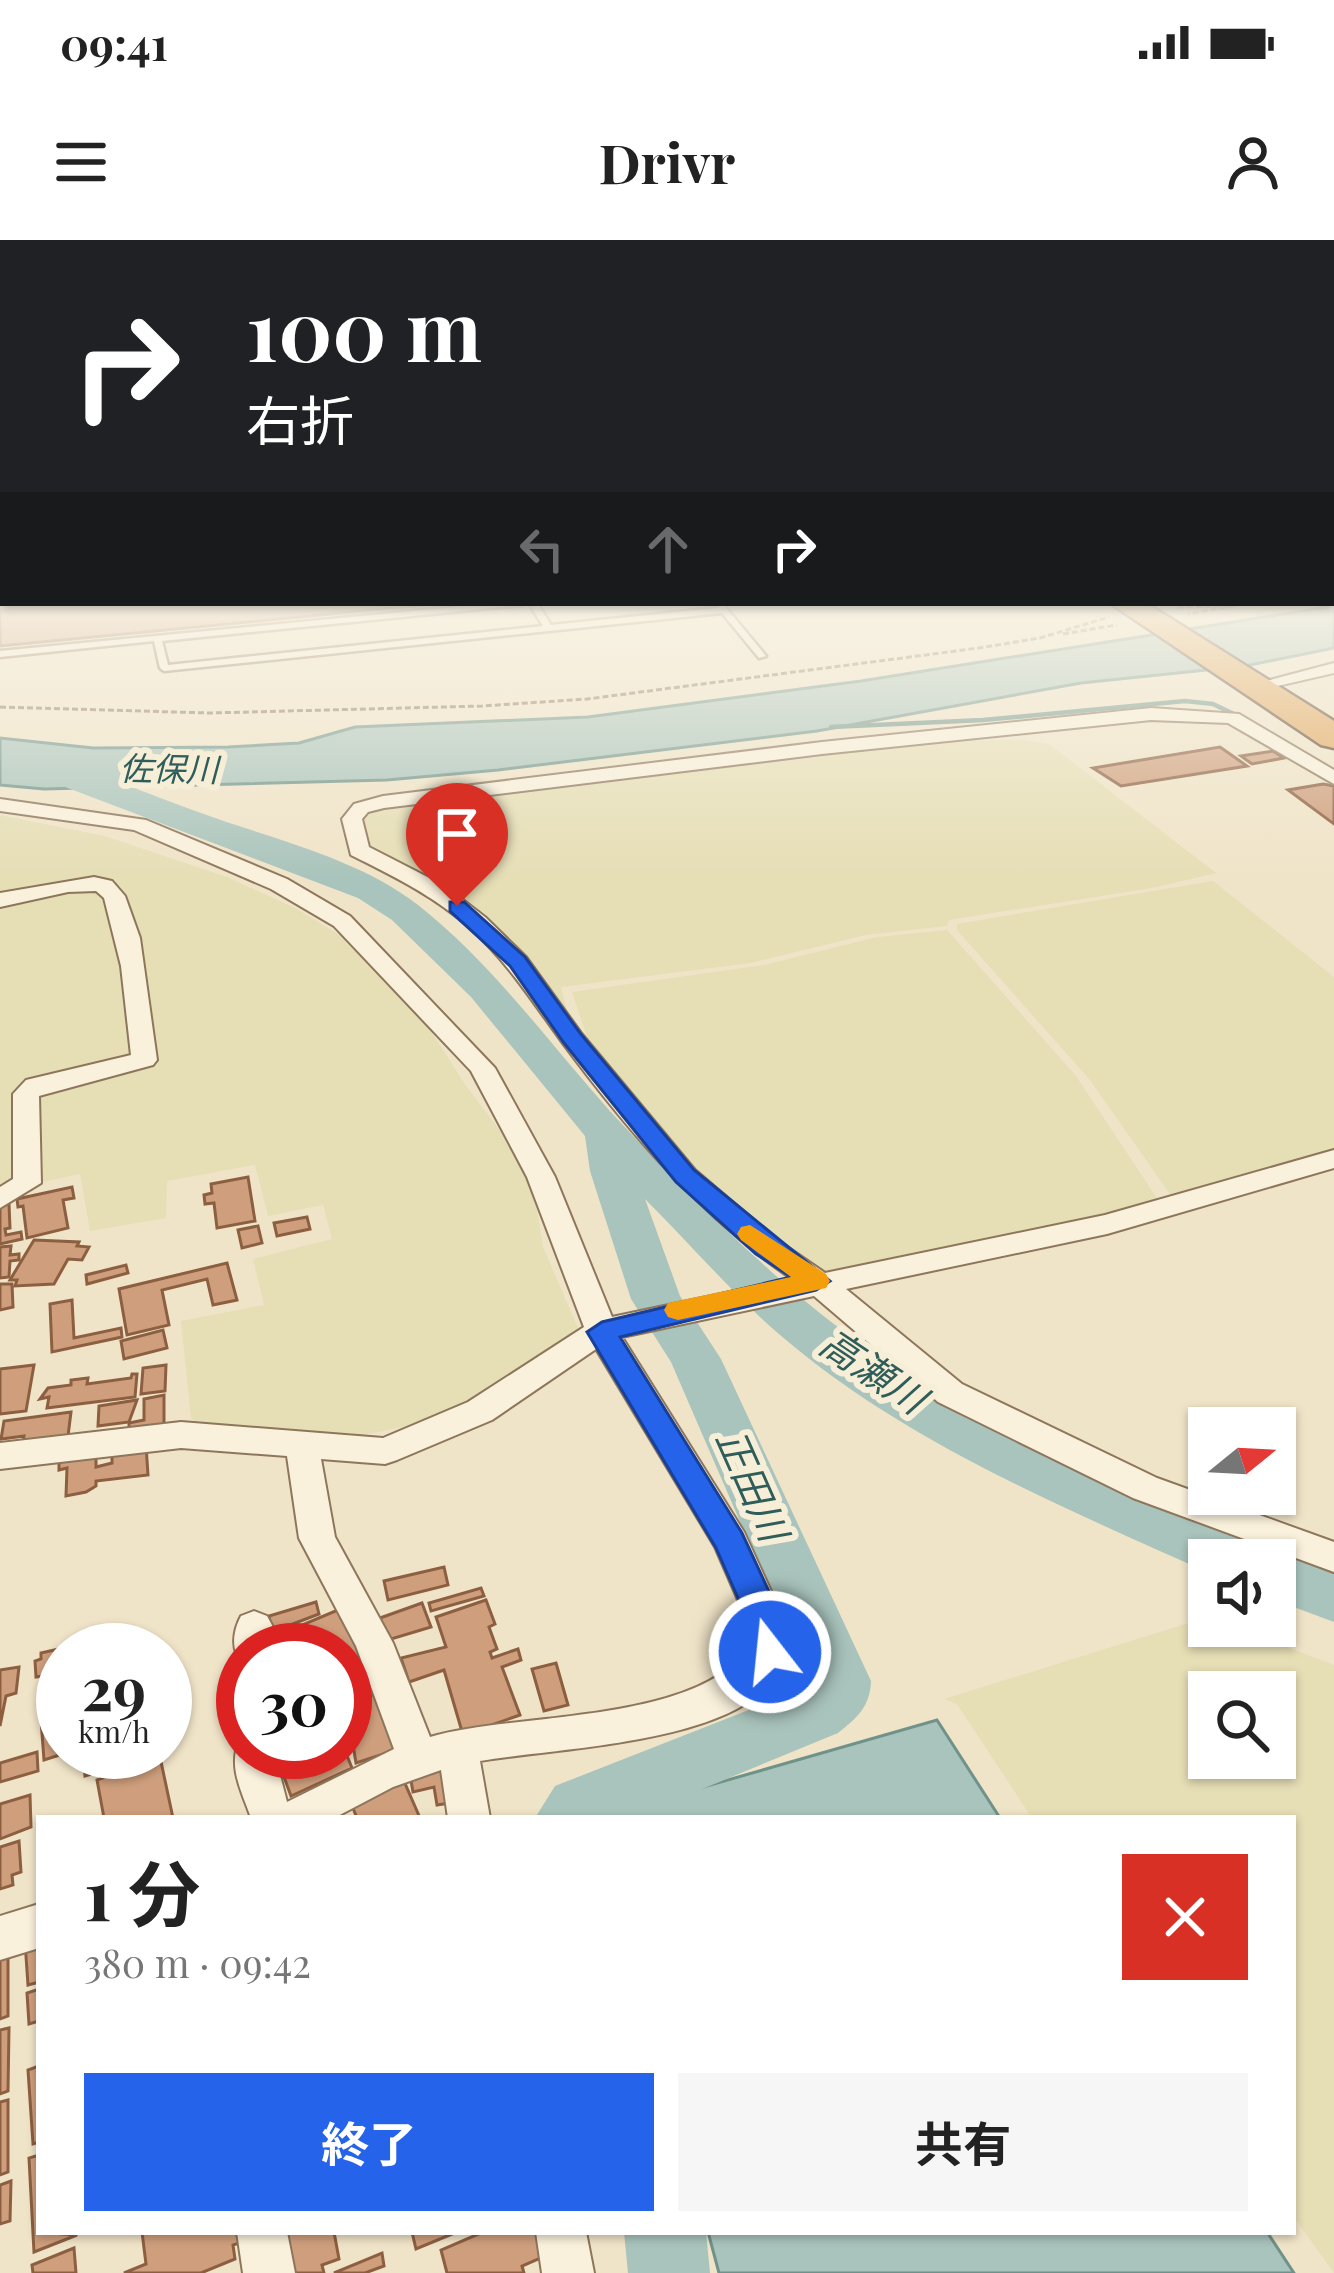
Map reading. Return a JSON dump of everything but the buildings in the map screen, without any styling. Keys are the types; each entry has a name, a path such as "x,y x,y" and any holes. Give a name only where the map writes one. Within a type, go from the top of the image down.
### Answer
{"highway":[{"path":"1256,689 1330,763"}],"street":[{"path":"1330,763 1232,718 1151,714 822,748 361,808 352,819 358,850 437,891 518,962 572,1038 685,1176 950,1394 1145,1488 1334,1557"},
{"path":"0,805 139,824 279,884 342,921 482,1068 541,1177 602,1332 730,1543 773,1637 770,1652 749,1682 650,1720 438,1754 342,1788 302,1815"},
{"path":"0,900 86,884 113,893 132,952 144,1060 35,1086 26,1094 26,1183 0,1199"},
{"path":"0,1456 181,1435 385,1451 480,1411 602,1332 683,1309 1107,1224 1334,1159"},
{"path":"303,1448 307,1499 317,1538 468,1815"},
{"path":"257,1779 271,1815"},
{"path":"0,1938 36,1927"},
{"path":"263,2235 269,2273"},
{"path":"562,2235 568,2273"}],"path":[{"path":"0,707 210,713 482,706 662,689"}],"shaded area":[{"path":"932,741 1049,744 1216,873 1152,888 949,920 947,926 866,935 751,963 561,987 570,1022 542,983 377,853 360,826 367,810 474,794"},
{"path":"0,815 105,836 227,877 297,909 372,955 401,984 464,1083 517,1153 534,1190 543,1247 578,1328 520,1379 474,1407 408,1426 344,1439 196,1423 191,1418 181,1321 264,1305 253,1259 332,1239 323,1205 268,1216 255,1165 167,1181 166,1218 90,1231 80,1174 0,1191"},
{"path":"1213,881 1334,977 1334,1153 1172,1197 1090,1080 957,930 957,924"},
{"path":"947,930 1076,1076 1158,1200 1069,1223 822,1272 811,1269 722,1197 642,1110 591,1049 572,992 764,965 877,937"},
{"path":"1188,1623 1188,1647 1287,1647 1334,1665 1334,2273 1296,2220 1296,1815 1030,1815 957,1704 944,1699"}],"water":[{"name":"佐保川","path":"801,689 1049,689 817,731 498,770 387,780 44,789 0,785 0,738 93,748 228,747 299,743 355,727 588,717"},
{"path":"937,1720 998,1815 637,1815 644,1804"},
{"path":"709,2235 1269,2235 1294,2273 719,2273"}],"waterway":[{"path":"831,727 983,720 1185,701 1213,704 1238,716"},
{"name":"高瀬川","path":"47,769 313,865 371,890 405,912 485,989 607,1134"},
{"name":"正田川","path":"572,1815 579,1808 815,1713 839,1695 840,1681 695,1359 656,1299 613,1171 607,1134"},
{"name":"高瀬川","path":"607,1134 781,1308 882,1382 1044,1474 1191,1539"},
{"name":"高瀬川","path":"1296,1583 1334,1597"},
{"name":"正田川","path":"665,2235 669,2273"}],"slow traffic":[{"path":"678,1310 816,1281 750,1234"}],"route":[{"path":"457,906 518,962 572,1038 685,1176 766,1247 816,1281 602,1332 730,1543 773,1637 770,1652"}]}
